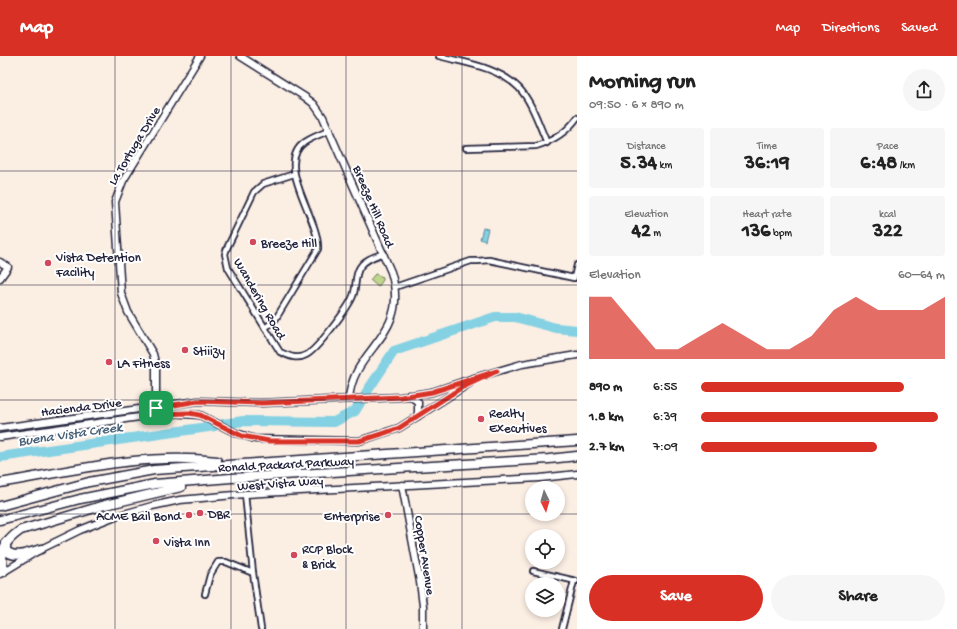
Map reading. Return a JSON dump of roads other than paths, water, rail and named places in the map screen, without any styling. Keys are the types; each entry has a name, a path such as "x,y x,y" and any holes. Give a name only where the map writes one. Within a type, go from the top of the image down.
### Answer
{"highway":[{"name":"Ronald Packard Parkway","path":"0,506 122,475 175,468 577,441"},
{"name":"Ronald Packard Parkway","path":"0,520 126,489 155,484 577,456"},
{"path":"0,483 91,467 149,461 204,459 237,463"},
{"path":"2,573 1,555 6,542 16,533 33,526 138,496 217,479"},
{"path":"6,542 6,550 11,555 16,556 41,549"}],"main road":[{"name":"La Tortuga Drive","path":"156,411 156,367 153,354 128,312 121,293 115,202 123,181 200,56"},
{"name":"Breeze Hill Road","path":"240,56 305,97 314,104 323,117 384,253 395,287 394,311 389,325 382,337 357,368 350,387 349,399"},
{"path":"0,262 8,267 0,278"},
{"name":"Hacienda Drive","path":"0,437 156,411 198,401 262,403 409,395 446,388 522,364 577,355"},
{"name":"Hacienda Drive","path":"0,428 156,411 200,415 242,436 269,441 359,441 399,428 461,388 497,371"},
{"path":"409,395 418,402 418,416"},
{"name":"West Vista Way","path":"2,573 41,549 93,525 152,506 180,500 245,494 540,478 577,474"},
{"name":"Copper Avenue","path":"402,485 420,582 423,606 423,629"}],"street":[{"path":"439,56 496,72 519,88 530,105 547,143"},
{"path":"466,148 524,148 547,143 563,133 577,118"},
{"path":"265,328 275,320 318,249 317,236 294,174 293,161 299,148 305,142 330,130"},
{"name":"Wandering Road","path":"294,174 263,184 254,192 225,254 228,268 280,352 290,357 306,356 317,347 353,298 356,286 355,278 360,266 369,259 384,253"},
{"path":"395,287 471,261 489,260 574,278 577,264"},
{"path":"245,494 253,572 261,629"},
{"path":"206,594 210,575 218,562 226,562 253,572"},
{"path":"533,571 576,581 562,629"}],"water":[{"path":"483,228 488,229 485,241 480,239"}],"waterway":[{"name":"Buena Vista Creek","path":"366,393 394,351 495,317 515,317 556,328 577,330"},
{"name":"Buena Vista Creek","path":"223,424 243,421 334,422 355,411 360,403"},
{"name":"Buena Vista Creek","path":"0,457 215,426"}],"place":[{"name":"Breeze Hill","path":"253,242"},
{"name":"Vista Detention Facility","path":"48,263"},
{"name":"Stiiizy","path":"185,350"},
{"name":"LA Fitness","path":"109,362"},
{"name":"Realty Executives","path":"481,419"},
{"name":"DBR","path":"200,513"},
{"name":"ACME Bail Bond","path":"189,515"},
{"name":"Enterprise","path":"388,515"},
{"name":"Vista Inn","path":"156,541"},
{"name":"RCP Block & Brick","path":"294,555"}]}
